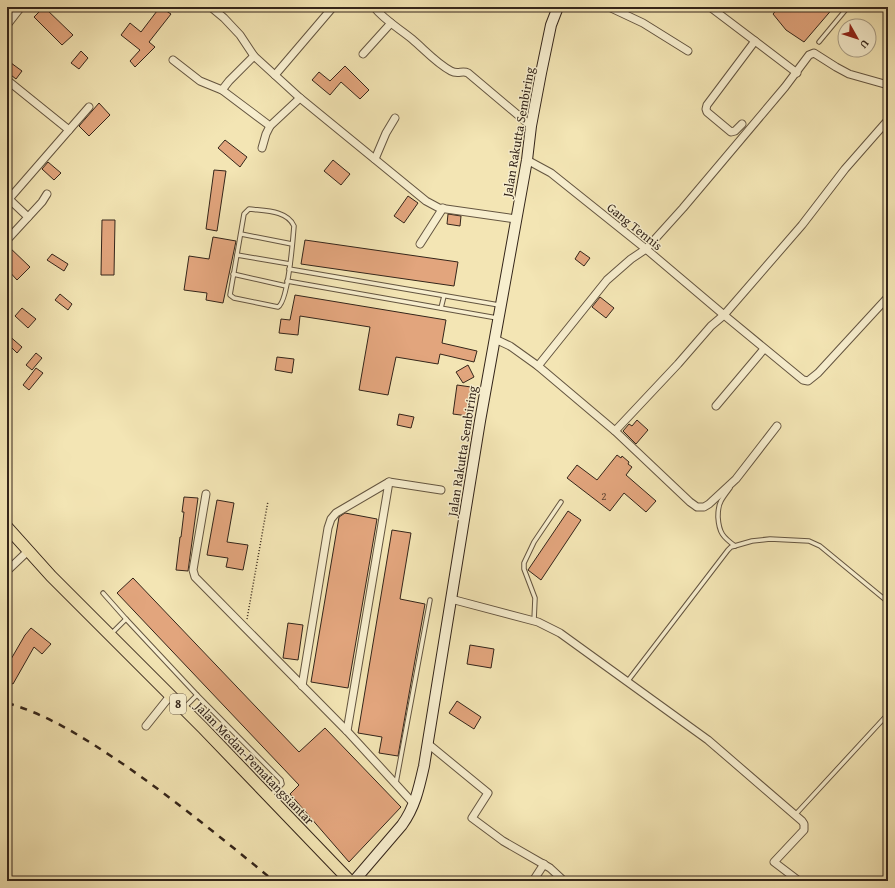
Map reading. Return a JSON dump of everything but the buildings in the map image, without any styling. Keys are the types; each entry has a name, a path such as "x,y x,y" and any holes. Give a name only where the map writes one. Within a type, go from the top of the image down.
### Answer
{"highway":[{"name":"Jalan Medan-Pematangsiantar","path":"7,527 51,576 183,708 350,881"}],"main road":[{"name":"Jalan Rakutta Sembiring","path":"354,881 402,825 409,815 418,794 480,420 527,160 531,126 551,25 558,7"}],"street":[{"path":"7,25 21,7"},
{"path":"275,75 333,7"},
{"path":"374,7 381,15 450,71 457,74 468,73 531,126"},
{"path":"608,7 643,23 688,51"},
{"path":"710,7 797,73"},
{"path":"212,8 240,35 254,56 300,98 426,201 443,208 516,219"},
{"path":"363,54 391,23"},
{"path":"742,124 735,131 731,132 707,112 706,109 707,105 755,41"},
{"path":"538,366 607,280 631,259 646,249 707,179 797,73 809,55 814,53 849,74 888,85"},
{"path":"222,90 254,56"},
{"path":"173,60 200,81 222,90 270,126"},
{"path":"7,80 69,130"},
{"path":"262,148 270,126 300,98"},
{"path":"28,216 8,200 89,108"},
{"path":"375,159 386,133 395,118"},
{"path":"615,431 678,364 711,326 724,315 802,225 850,164 888,120"},
{"name":"Gang Tennis","path":"527,160 551,173 646,249 802,380 808,381 818,373 888,297"},
{"path":"7,240 42,202 47,194"},
{"path":"420,244 443,208"},
{"path":"495,339 510,346 538,366 615,431 697,507 704,508 736,479 777,426"},
{"path":"716,406 764,348"},
{"path":"347,731 389,482"},
{"path":"302,686 328,528 336,513 389,482 441,490"},
{"path":"206,494 193,570 195,577 347,731 414,804"},
{"path":"7,571 28,551"},
{"path":"451,599 534,621 560,633 708,740 804,824 804,830 774,862 799,881"},
{"path":"146,726 170,696"},
{"path":"427,743 488,793 472,818 503,841 550,868 564,881"},
{"path":"533,881 544,864"}],"lane":[{"path":"819,42 848,7"},
{"path":"249,209 279,213 293,223 294,226 290,264 282,302 278,307 234,298 230,295 240,234 244,214 249,209"},
{"path":"240,234 292,244"},
{"path":"237,255 290,264"},
{"path":"289,269 500,305"},
{"path":"233,274 498,318"},
{"path":"441,308 444,296"},
{"path":"735,546 721,533 719,527 718,509 720,502 736,479"},
{"path":"534,621 535,598 524,570 524,563 534,542 561,502"},
{"path":"627,682 728,550 735,546 752,541 770,539 810,541 820,546 888,602"},
{"path":"103,593 197,695 281,780 282,784 269,798"},
{"path":"396,784 430,600"},
{"path":"110,635 126,619"},
{"path":"183,708 197,695"},
{"path":"795,815 888,714"}],"path":[{"path":"245,628 268,501"}],"railway":[{"path":"7,703 37,714 66,728 120,762 218,835 274,881"}]}
